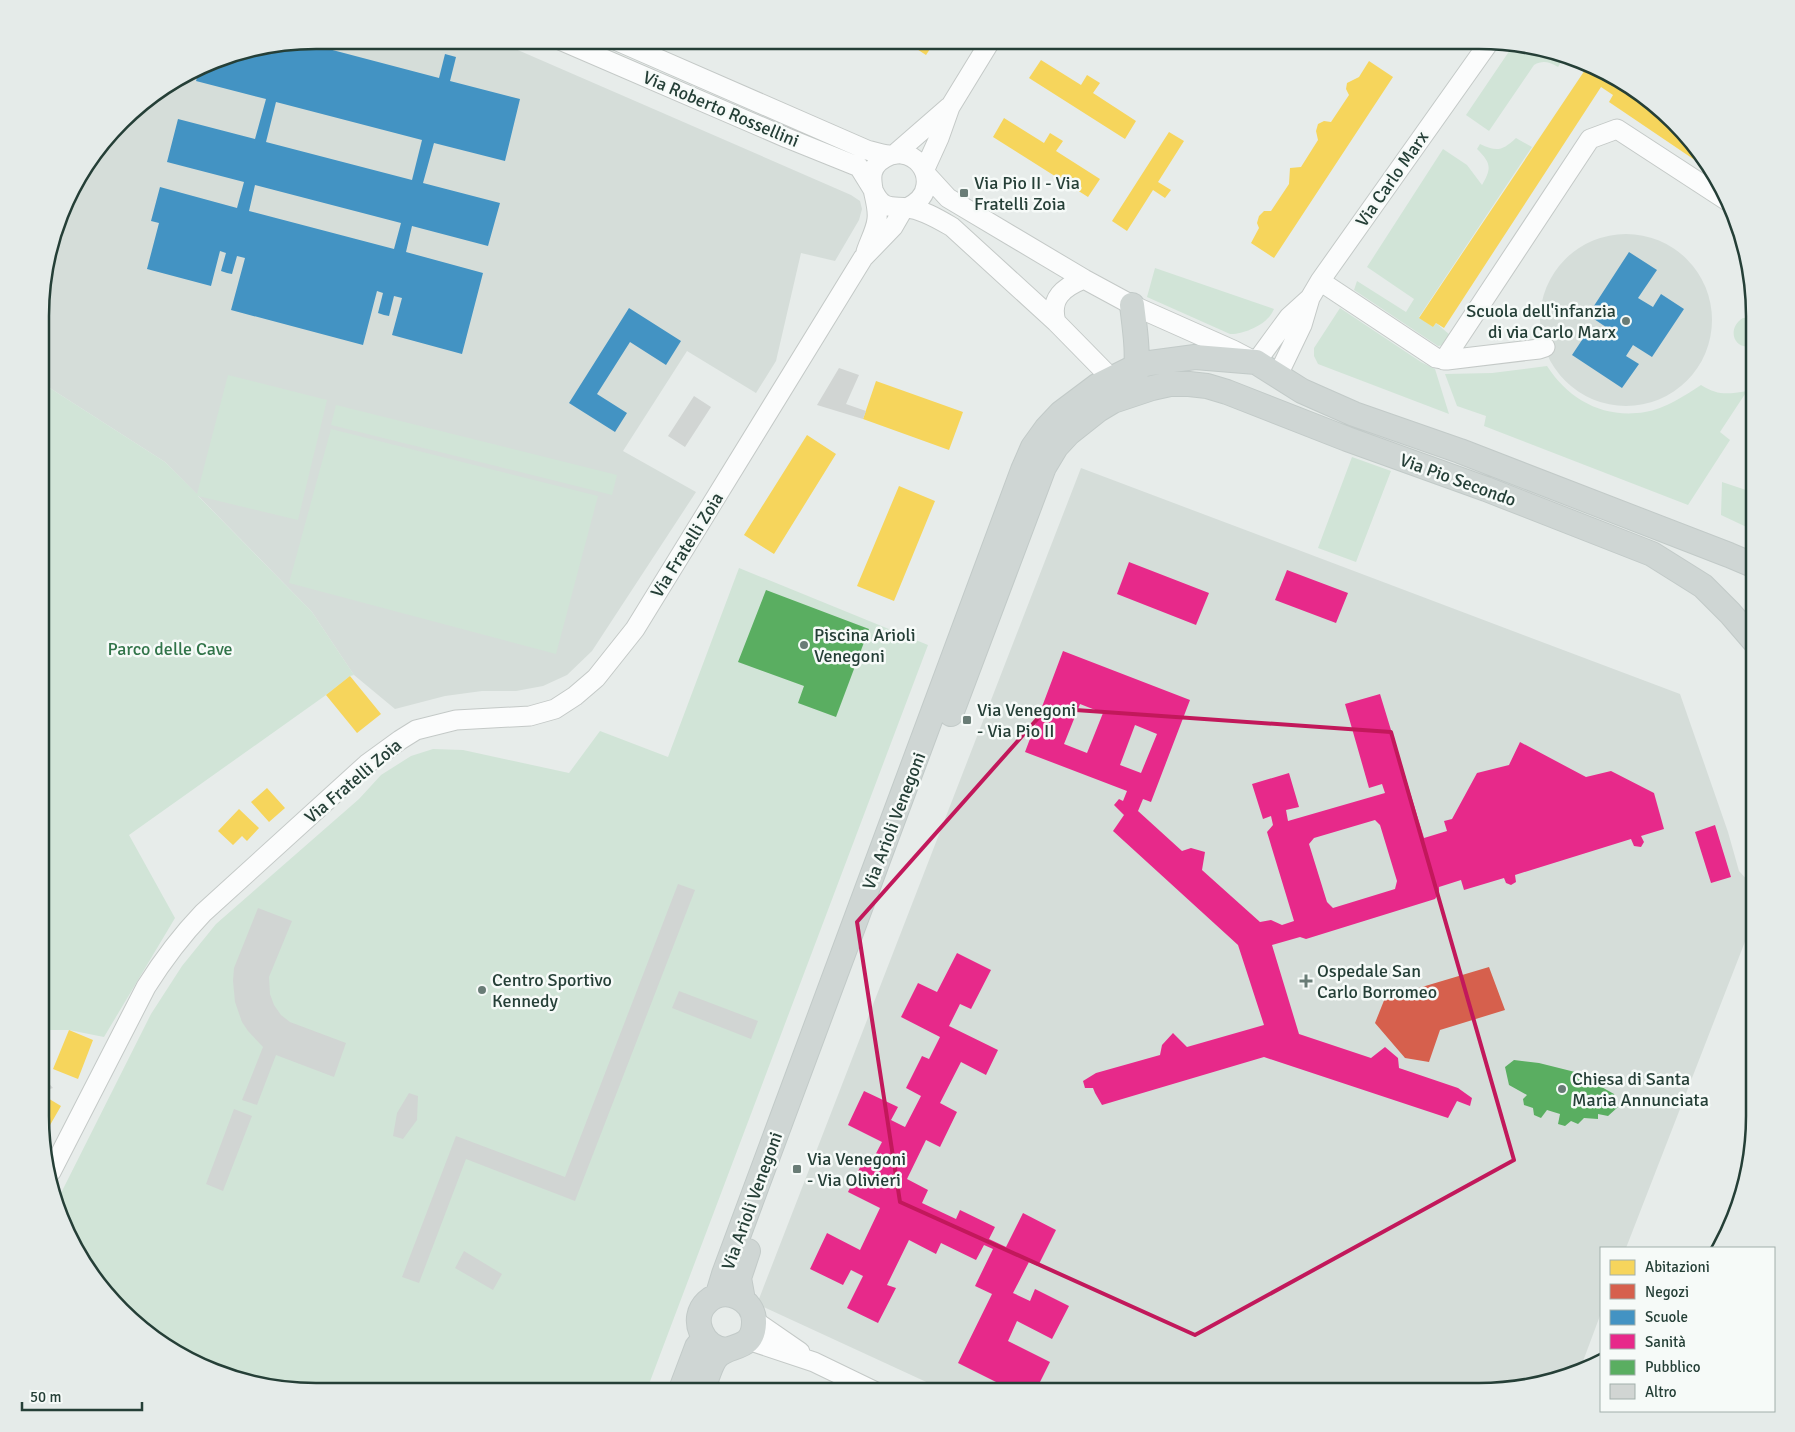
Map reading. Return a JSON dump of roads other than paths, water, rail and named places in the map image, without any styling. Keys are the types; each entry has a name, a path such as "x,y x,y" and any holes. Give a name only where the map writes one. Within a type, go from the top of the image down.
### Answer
{"main road":[{"path":"1112,379 1133,394 1138,345 1132,305"},
{"name":"Via Pio Secondo","path":"1112,379 1137,366 1196,357 1256,362 1302,391 1354,414 1448,446 1746,562"},
{"name":"Via Carlo Marx","path":"1250,401 1256,362"},
{"name":"Via Carlo Marx","path":"1250,401 1278,375"},
{"name":"Via Arioli Venegoni","path":"718,1294 1023,470 1033,447 1061,412 1097,386 1112,379"},
{"name":"Via Pio Secondo","path":"1133,394 1170,384 1188,384 1227,392 1593,531 1652,554 1703,586 1746,632"},
{"name":"Via Arioli Venegoni","path":"744,1300 739,1278 742,1266 1044,467 1056,447 1084,420 1113,401 1133,394"},
{"path":"1347,439 1354,414"},
{"path":"1400,458 1415,449 1448,446"},
{"path":"1522,475 1581,509 1590,517 1593,531"},
{"path":"706,1383 715,1359 726,1350 741,1346 751,1331 751,1309 744,1300 735,1295 718,1294 707,1302 699,1318 699,1326 704,1338 710,1344 726,1350"},
{"path":"683,1383 697,1347 704,1338"}],"street":[{"name":"Via Roberto Rossellini","path":"581,49 859,167 878,200 887,206 897,209 905,208 936,217 952,227 1056,322 1112,379"},
{"name":"Via Roberto Rossellini","path":"637,49 867,150 904,154 913,158 948,198 1084,279 1132,305"},
{"name":"Via Fratelli Zoia","path":"863,258 893,227 905,208 916,203 922,196 926,187 925,173 950,107 985,49"},
{"name":"Via Carlo Marx","path":"1464,77 1477,49"},
{"name":"Via Carlo Marx","path":"1278,375 1302,325 1310,298 1320,281 1484,49"},
{"name":"Via Fratelli Zoia","path":"54,1167 146,987 181,936 224,894 367,764 416,730 456,720 530,716 555,709 575,696 596,678 635,629 863,258 878,219 871,178 874,168 881,160 893,154 950,107"},
{"path":"1444,360 1590,139 1617,129 1717,194"},
{"path":"1056,322 1054,314 1061,292 1070,285 1084,279"},
{"path":"1320,281 1436,358 1444,360 1542,348"},
{"name":"Via Carlo Marx","path":"1256,362 1289,317 1310,298"},
{"name":"Via Pio Secondo","path":"1132,305 1256,362"},
{"path":"751,1331 857,1383"}],"place":[{"name":"Via Pio II - Via Fratelli Zoia","path":"964,193"},
{"name":"Scuola dell'infanzia di via Carlo Marx","path":"1626,321"},
{"name":"Piscina Arioli Venegoni","path":"804,645"},
{"name":"Via Venegoni - Via Pio II","path":"967,720"},
{"name":"Ospedale San Carlo Borromeo","path":"1306,981"},
{"name":"Centro Sportivo Kennedy","path":"482,990"},
{"name":"Chiesa di Santa Maria Annunciata","path":"1562,1089"},
{"name":"Via Venegoni - Via Olivieri","path":"797,1169"}],"park label":[{"name":"Parco delle Cave","path":"170,649"}]}
